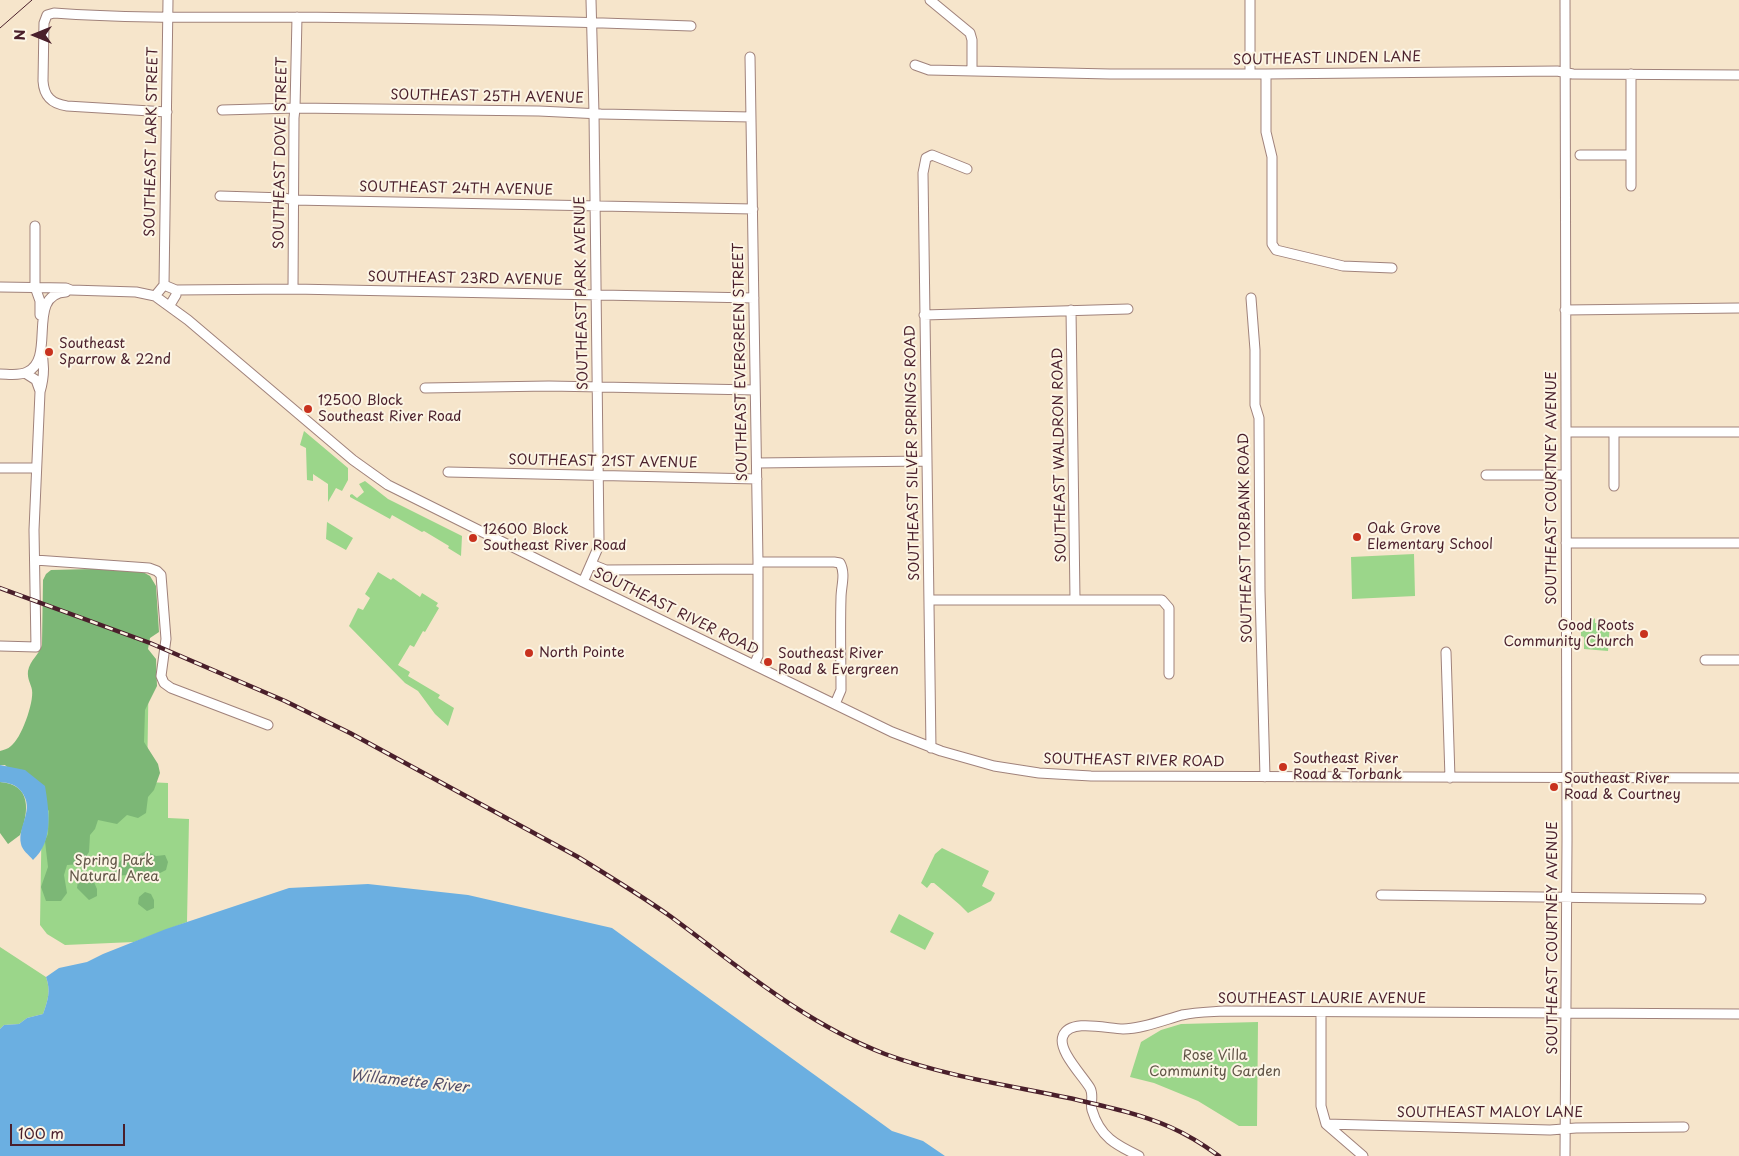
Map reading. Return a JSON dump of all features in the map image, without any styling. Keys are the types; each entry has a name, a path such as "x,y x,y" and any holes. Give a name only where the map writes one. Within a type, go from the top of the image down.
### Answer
{"street":[{"name":"SOUTHEAST LARK STREET","path":"164,285 168,0"},
{"name":"SOUTHEAST PARK AVENUE","path":"583,582 599,540 591,0"},
{"path":"930,0 970,33 972,40 972,70"},
{"path":"1250,0 1250,74"},
{"name":"SOUTHEAST COURTNEY AVENUE","path":"1565,0 1565,310 1570,432 1566,475 1567,1014 1565,1156"},
{"path":"167,112 56,104 48,97 43,81 44,23 47,15 54,13 168,17 297,17 592,22 691,26"},
{"name":"SOUTHEAST DOVE STREET","path":"293,289 294,118 297,17"},
{"name":"SOUTHEAST EVERGREEN STREET","path":"750,58 758,565 758,656 754,665"},
{"name":"SOUTHEAST LINDEN LANE","path":"915,65 929,70 1102,74 1557,71 1565,73 1739,75"},
{"path":"1266,74 1266,132 1272,157 1272,244 1276,250 1343,266 1392,268"},
{"path":"1631,74 1631,186"},
{"name":"SOUTHEAST 25TH AVENUE","path":"222,110 295,108 539,110 751,117"},
{"name":"SOUTHEAST SILVER SPRINGS ROAD","path":"931,748 923,173 926,158 930,155 935,155 967,169"},
{"path":"1580,155 1631,155"},
{"name":"SOUTHEAST 24TH AVENUE","path":"220,196 285,198 294,200 752,208"},
{"path":"34,226 36,287 39,296 42,325"},
{"path":"155,296 164,285 176,290 176,295 170,305"},
{"name":"SOUTHEAST RIVER ROAD","path":"0,286 132,292 155,296 170,305 353,460 382,481 583,582 892,732 931,748 994,766 1060,775 1739,778"},
{"name":"SOUTHEAST 23RD AVENUE","path":"176,290 293,289 754,298"},
{"path":"0,646 36,647 34,530 40,392 44,379 41,350 42,325 49,300 56,294 71,290"},
{"name":"SOUTHEAST TORBANK ROAD","path":"1250,298 1255,350 1255,405 1259,418 1260,600 1264,777"},
{"path":"1565,310 1739,308"},
{"path":"924,315 1128,309"},
{"name":"SOUTHEAST WALDRON ROAD","path":"1071,310 1075,599"},
{"path":"26,373 35,365 41,350"},
{"path":"0,374 26,373 36,380 40,392"},
{"path":"425,388 597,386 756,390"},
{"path":"1570,432 1739,432"},
{"path":"1614,432 1614,486"},
{"path":"757,463 926,461"},
{"path":"0,468 36,468"},
{"name":"SOUTHEAST 21ST AVENUE","path":"448,472 757,479"},
{"path":"1486,475 1566,475"},
{"path":"1566,543 1739,544"},
{"path":"35,560 149,568 157,571 161,575 166,639 161,676 164,683 171,688 268,725"},
{"path":"591,564 606,570 840,563 843,569 841,596 841,690 835,704"},
{"path":"930,600 1162,600 1169,608 1169,674"},
{"path":"1446,652 1450,778"},
{"path":"1705,660 1739,660"},
{"path":"1381,896 1701,899"},
{"name":"SOUTHEAST LAURIE AVENUE","path":"1139,1156 1114,1143 1104,1135 1092,1110 1091,1090 1062,1045 1063,1036 1069,1028 1078,1025 1127,1029 1191,1013 1205,1012 1739,1014"},
{"path":"1321,1012 1322,1106 1326,1124 1363,1156"},
{"name":"SOUTHEAST MALOY LANE","path":"1326,1124 1550,1130 1684,1127"}],"green space":[{"path":"304,431 348,468 348,480 342,491 336,488 328,502 328,484 313,474 313,481 307,480 306,448 300,445"},
{"path":"365,481 388,499 462,536 461,556 448,548 449,546 424,531 422,532 392,515 390,519 350,497 352,494 357,498 364,492 359,484"},
{"path":"327,522 353,538 346,550 326,539"},
{"path":"1414,554 1415,596 1352,599 1351,557"},
{"path":"136,568 150,576 156,586 159,632 150,638 148,649 156,659 157,686 145,710 144,742 158,764 160,773 154,790 148,797 146,813 138,818 127,815 117,824 98,820 95,829 90,835 89,852 81,864 67,865 64,875 67,893 61,901 46,901 41,887 48,867 45,841 48,834 49,811 5,765 0,765 0,751 10,747 19,736 31,703 32,690 28,671 42,645 43,580 51,570"},
{"path":"378,572 391,580 393,578 420,597 422,593 438,603 436,606 439,608 425,632 423,631 414,647 410,645 398,665 410,672 408,676 440,695 438,698 454,708 448,726 435,714 418,691 405,683 349,626 358,608 363,610 370,598 365,594"},
{"path":"1595,618 1595,623 1610,623 1608,651 1584,649 1584,637 1581,636 1581,622 1591,622"},
{"name":"Spring Park Natural Area","path":"45,619 149,656 147,782 168,783 168,818 189,819 187,922 134,942 65,945 47,934 40,925"},
{"path":"0,782 18,788 23,794 25,801 25,817 20,835 8,844 0,833"},
{"path":"942,848 989,871 982,886 995,893 991,901 968,913 934,883 931,883 927,888 921,883 935,854"},
{"path":"146,851 156,856 165,855 168,862 166,870 144,881 126,875 117,876 114,869 122,859 130,859"},
{"path":"82,878 93,880 97,889 97,896 89,900 77,888 78,880"},
{"path":"145,892 151,894 154,900 154,908 147,911 138,904 139,897"},
{"path":"899,914 934,933 925,950 890,932"},
{"path":"0,947 46,977 49,991 43,1014 27,1018 19,1024 4,1025 0,1029"},
{"name":"Rose Villa Community Garden","path":"1258,1022 1257,1126 1239,1126 1198,1101 1154,1083 1130,1077 1141,1042 1161,1030 1181,1024"}],"water":[{"path":"0,765 25,770 45,786 48,805 47,835 40,852 33,860 24,850 20,837 27,811 25,798 16,787 9,783 0,782"},
{"name":"Willamette River","path":"368,884 468,895 612,928 892,1131 923,1141 945,1156 0,1156 0,1029 4,1025 19,1024 27,1018 43,1014 48,996 46,977 59,968 87,962 166,929 289,888"}],"tram line":[{"path":"0,28 32,0"}],"railway":[{"path":"0,588 150,643 285,701 350,733 578,857 670,916 747,974 800,1010 827,1027 855,1041 885,1054 930,1068 1069,1098 1146,1118 1183,1133 1219,1156"}],"place":[{"name":"Southeast Sparrow & 22nd","path":"49,352"},
{"name":"12500 Block Southeast River Road","path":"308,409"},
{"name":"Oak Grove Elementary School","path":"1357,537"},
{"name":"12600 Block Southeast River Road","path":"473,538"},
{"name":"Good Roots Community Church","path":"1644,634"},
{"name":"North Pointe","path":"529,653"},
{"name":"Southeast River Road & Evergreen","path":"768,662"},
{"name":"Southeast River Road & Torbank","path":"1283,767"},
{"name":"Southeast River Road & Courtney","path":"1554,787"}]}
